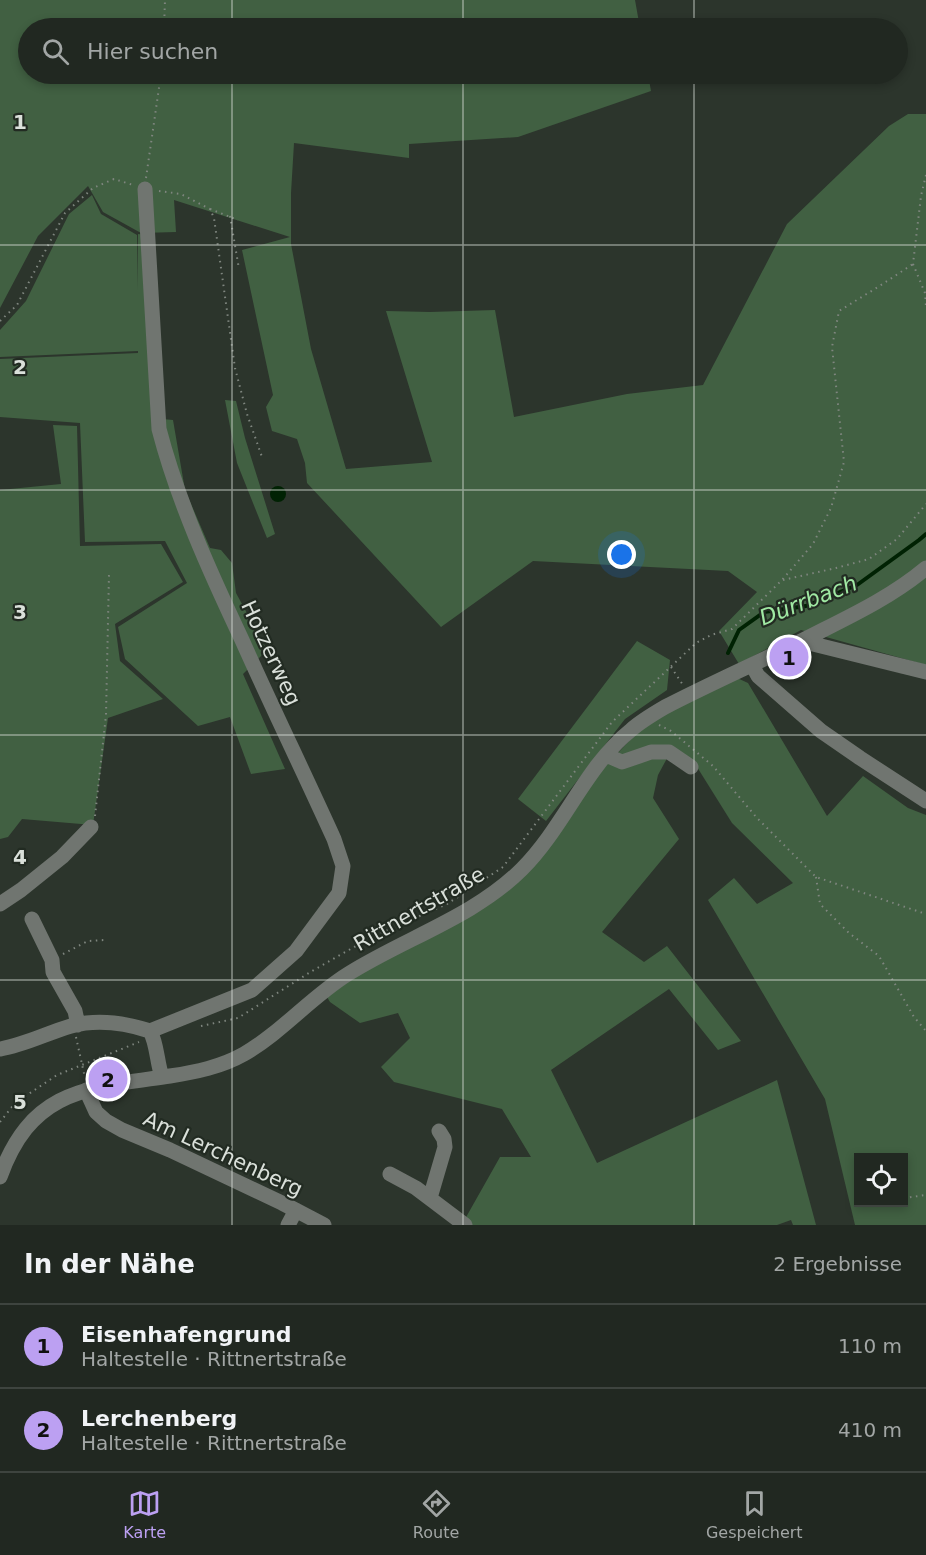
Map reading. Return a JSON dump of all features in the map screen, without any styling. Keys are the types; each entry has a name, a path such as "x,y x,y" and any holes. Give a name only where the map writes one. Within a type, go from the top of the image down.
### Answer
{"street":[{"name":"Hotzerweg","path":"145,189 159,429 168,465 220,594 334,839 343,866 339,893 296,951 252,990 151,1034"},
{"name":"Rittnertstraße","path":"0,1177 21,1134 36,1116 50,1105 86,1090 206,1069 226,1063 257,1046 309,1002 347,974 488,897 523,868 537,852 593,771 630,730 646,718 689,695 882,599 926,568"},
{"path":"805,639 813,644 926,672"},
{"path":"752,665 758,676 821,730 926,801"},
{"path":"606,754 622,762 651,752 669,753 691,767"},
{"path":"0,904 62,857 91,827"},
{"path":"32,919 52,960 53,972 75,1011 76,1025"},
{"path":"0,1049 14,1047 76,1025 129,1024 151,1034 162,1077"},
{"name":"Am Lerchenberg","path":"86,1090 96,1112 106,1121 324,1225"},
{"path":"430,1198 446,1147 439,1131"},
{"path":"390,1174 416,1188 465,1225"},
{"path":"288,1225 296,1210"}],"path":[{"path":"164,18 165,0"},
{"path":"145,189 159,84"},
{"path":"926,175 921,196 913,264 925,293 926,307"},
{"path":"0,321 17,305 65,213 93,188 114,179 145,189 181,194 238,220"},
{"path":"210,209 214,218 235,368 247,414 262,457"},
{"path":"230,216 239,269"},
{"path":"195,1027 238,1018 312,971 370,938 447,904 503,867 612,722 696,643 711,634 732,629 782,580 813,544 831,508 844,462 832,347 839,311 913,264"},
{"path":"782,580 869,558 897,539 926,504"},
{"path":"91,827 95,815 105,715 109,574"},
{"path":"670,668 689,695"},
{"path":"646,718 671,731 713,766 757,818 816,877 926,914"},
{"path":"816,877 820,904 849,933 879,956 914,1017 926,1031"},
{"path":"52,960 88,941 105,940"},
{"path":"76,1025 83,1064"},
{"path":"0,1122 15,1103 57,1075 151,1034"},
{"path":"908,1197 926,1195"}],"shaded area":[{"path":"0,0 635,0 638,18 18,18 18,84 650,84 651,91 518,137 409,144 409,158 294,143 291,244 311,349 346,469 432,462 386,311 495,310 514,417 627,394 703,385 787,224 889,126 908,114 926,114 926,665 801,630 739,664 719,631 757,592 728,571 533,561 441,627 307,483 305,463 297,439 272,431 266,407 273,395 242,250 290,237 174,200 176,232 141,233 103,212 88,186 38,236 0,308"},
{"path":"92,195 101,214 137,235 137,290 138,234 146,235 152,418 173,420 185,490 210,548 221,550 232,563 236,593 267,650 243,674 285,769 251,774 230,717 198,726 125,659 118,627 187,583 165,541 85,542 80,423 0,417 0,359 138,353 138,351 0,357 0,330 26,301 69,214"},
{"path":"225,400 236,401 275,534 267,538 237,463"},
{"path":"53,425 77,426 80,546 161,544 183,582 115,624 120,661 163,699 108,718 93,825 22,819 8,837 0,839 0,490 61,484"},
{"path":"278,486 284,488 286,494 284,500 278,502 272,500 270,494 272,488"},
{"path":"637,641 670,660 667,690 625,719 546,821 518,799"},
{"path":"735,677 748,683 827,816 863,776 908,808 926,815 926,1225 855,1225 825,1099 708,900 734,878 757,904 793,883 732,823 697,767 672,749 658,775 653,798 679,839 602,932 644,962 667,946 741,1041 718,1050 669,989 551,1070 597,1163 777,1080 816,1225 793,1225 791,1220 777,1225 472,1225 465,1219 500,1157 531,1157 502,1109 394,1082 381,1067 410,1038 398,1013 360,1023 330,1002 327,997 364,971 495,899 603,769 643,726"}],"waterway":[{"name":"Dürrbach","path":"728,653 739,630 764,612 806,606 857,585 926,534"}],"place":[{"name":"Eisenhafengrund","path":"789,657"},
{"name":"Lerchenberg","path":"108,1079"}]}
